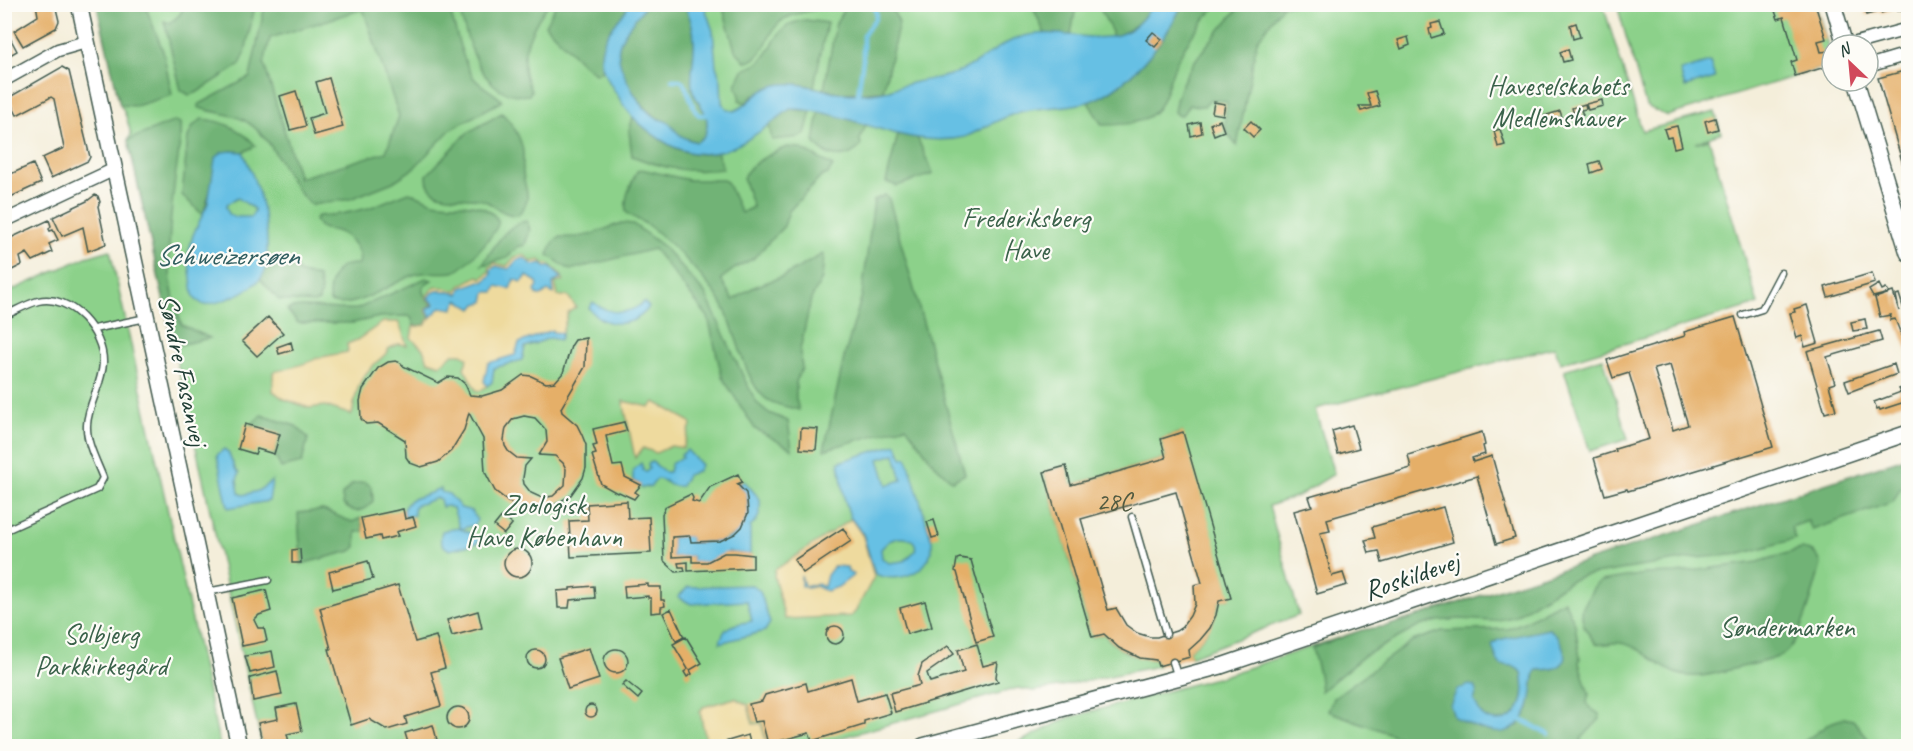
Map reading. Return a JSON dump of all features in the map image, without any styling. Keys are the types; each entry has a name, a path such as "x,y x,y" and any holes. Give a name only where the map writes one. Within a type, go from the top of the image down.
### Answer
{"street":[{"name":"Søndre Fasanvej","path":"79,4 239,747"},
{"path":"1833,4 1843,33"},
{"path":"1880,36 1908,28"},
{"path":"4,80 58,50 86,42"},
{"path":"1880,62 1908,54"},
{"path":"1860,93 1908,253"},
{"path":"4,221 115,169"},
{"name":"Roskildevej","path":"924,746 1232,663 1908,433"}],"lane":[{"path":"1743,315 1762,309 1781,273"},
{"path":"4,316 40,300 56,302 77,312 94,329 103,361 101,378 90,408 87,435 103,478 97,489 4,531"},
{"path":"94,329 146,318"},
{"path":"1132,517 1166,634"},
{"path":"207,592 268,580"},
{"path":"1173,662 1178,679"}],"green space":[{"path":"269,4 448,5 461,51 473,77 502,101 451,129 413,169 393,182 350,199 312,205 294,185 267,140 258,130 241,119 198,107 250,77 264,10","holes":["363,9 399,116 386,152 299,178 264,64 270,38"]},
{"path":"722,4 828,5 784,19 775,28 762,51 746,62 735,50"},
{"path":"97,5 1603,5 1642,131 1715,112 1721,133 1695,143 1709,139 1758,304 1560,363 1555,347 1315,409 1334,474 1300,495 1269,506 1299,615 1190,657 1189,650 1209,629 1219,601 1230,598 1182,432 1161,439 1166,458 1071,485 1066,466 1044,472 1092,637 1104,634 1121,649 1134,656 1156,660 1158,666 1048,689 1033,691 1018,688 811,746 262,746 128,140 131,135 126,115 120,105"},
{"path":"97,5 145,5 163,51 172,95 136,106 120,105"},
{"path":"183,5 237,5 254,10 245,53 240,65 196,93 189,95 181,90 164,21 169,23 177,18"},
{"path":"458,5 548,5 535,26 525,52 524,71 531,91 529,95 512,94 499,88 488,78 472,50"},
{"path":"556,5 629,5 605,40 601,72 595,73 584,65 545,25"},
{"path":"646,5 684,5 690,18 694,41 692,88 707,121 705,134 697,142 681,137 665,121 648,110 632,90 621,67 619,47 623,36"},
{"path":"846,5 890,5 899,23 883,91 842,93 824,89 836,23"},
{"path":"1032,5 1074,5 1071,35 1045,34"},
{"path":"1098,5 1152,5 1135,25 1111,38 1112,32"},
{"path":"1182,5 1217,5 1181,54 1158,108 1153,114 1139,121 1102,125 1088,102 1120,85 1141,65 1169,29"},
{"path":"1241,5 1283,5 1257,41 1237,146 1228,135 1225,126 1227,102 1212,99 1204,106 1189,105 1182,115 1174,112 1177,97 1190,68"},
{"path":"1617,5 1816,5 1824,33 1820,33 1820,69 1667,116 1646,106"},
{"path":"806,20 827,23 814,87 798,84 753,96 746,103 739,100 736,85 743,70 753,66 765,56 787,26"},
{"path":"790,109 811,111 805,134 801,137 772,140 769,125"},
{"path":"819,112 827,112 866,125 860,139 861,146 849,155 843,156 830,155 819,148 814,142"},
{"path":"502,113 516,131 522,147 527,198 518,215 504,212 478,199 449,196 433,191 428,184 427,175 467,133"},
{"path":"633,117 650,133 671,146 693,153 717,152 723,169 677,169 632,156 629,131"},
{"path":"202,119 232,127 256,146 243,152 231,151 212,184 203,215 182,195 188,137 193,126"},
{"path":"175,121 180,123 180,137 169,253 172,290 182,325 210,338 174,346 128,140"},
{"path":"898,134 917,137 933,174 897,186 886,182"},
{"path":"787,147 800,148 833,166 828,174 822,176 789,211 784,226 753,259 721,279 733,300 754,287 784,276 824,255 822,279 811,299 800,350 802,368 796,382 796,399 799,410 768,400 756,388 720,300 682,255 666,240 626,212 630,186 637,171 641,169 689,180 723,180 727,182 741,213 753,207 743,178 746,173 762,159"},
{"path":"409,192 434,202 477,206 492,213 498,220 498,224 482,247 456,271 416,274 351,303 330,302 330,287 336,272 349,264 359,264 359,254 348,237 322,228 315,219 318,216 369,208"},
{"path":"885,195 889,199 965,474 952,481 934,464 906,426 824,450 844,358 862,295 874,200"},
{"path":"527,221 530,230 525,245 517,247 507,258 482,265 506,232 513,226"},
{"path":"622,223 633,224 664,247 706,295 757,403 769,413 788,421 792,449 755,429 722,377 708,317 654,249 570,270 548,255 553,243 560,237 585,236"},
{"name":"Solbjerg Parkkirkegård","path":"110,250 220,746 5,746 4,294 86,257"},
{"path":"282,261 289,262 301,273 318,277 321,289 319,301 314,303 279,300 260,279 266,267"},
{"path":"426,278 432,280 424,285 423,291 433,304 430,318 425,325 414,326 411,317 407,316 380,317 353,323 298,323 287,310 300,307 357,309"},
{"path":"1603,358 1628,439 1590,451 1564,370"},
{"path":"261,415 296,426 308,438 302,463 281,468 274,454 250,426"},
{"name":"Søndermarken","path":"1908,457 1908,746 1012,746 1067,718 1223,676 1362,630 1387,626"},
{"path":"1908,457 1908,484 1900,489 1893,502 1812,530 1808,521 1791,527 1795,539 1741,554 1696,558 1582,576 1513,617 1492,621 1460,619 1438,621 1420,626 1364,656 1321,691 1312,648 1362,630 1387,626"},
{"path":"365,482 372,487 373,501 362,510 351,510 343,504 342,495 352,484"},
{"path":"323,510 352,522 361,518 364,531 356,532 356,547 351,551 301,564 298,513"},
{"path":"1801,549 1814,553 1821,564 1801,627 1789,649 1782,655 1711,674 1682,675 1669,670 1626,644 1596,644 1584,627 1581,611 1595,585 1601,581 1758,562"},
{"path":"1564,600 1575,624 1579,663 1589,694 1587,702 1589,707 1599,714 1600,719 1581,739 1583,746 1424,746 1328,711 1333,698 1412,641 1442,631 1507,629","holes":["1549,629 1562,664 1553,669 1535,672 1529,708 1518,726 1454,717 1476,695 1473,700 1480,713 1494,721 1510,718 1521,706 1524,691 1522,672 1513,666 1494,642"]},
{"path":"1844,718 1853,720 1874,746 1798,746 1830,723"}],"sand":[{"path":"524,255 532,262 540,260 544,264 549,264 561,275 564,281 555,283 558,296 568,296 576,307 568,313 560,340 550,338 525,347 522,360 494,368 492,382 480,391 476,390 464,368 468,358 462,354 453,354 440,365 428,361 423,349 411,338 413,327 425,325 430,318 425,309 433,304 426,298 435,288 456,291 461,285 478,276 482,278 495,263 507,266 515,257"},
{"path":"383,322 398,322 407,345 398,344 388,349 388,352 366,373 356,393 352,415 325,406 309,408 284,399 273,391 273,372 317,358 348,352 347,344 357,340"},
{"path":"623,401 650,407 655,402 689,421 691,425 683,448 671,446 656,453 643,448 635,458"},
{"path":"851,519 863,536 874,577 855,612 851,616 785,619 774,576 775,570"},
{"path":"735,698 748,705 753,724 761,723 767,744 707,746 700,712 703,707"}],"water":[{"path":"629,5 646,5 626,30 619,47 621,65 630,86 650,113 669,123 677,133 697,142 705,134 707,121 692,88 694,36 684,5 704,5 713,31 722,103 727,109 734,111 763,90 776,85 802,85 849,94 884,91 956,73 1006,43 1024,36 1060,34 1110,37 1125,32 1139,22 1152,5 1182,5 1154,49 1129,77 1099,97 1084,103 1017,113 965,137 943,140 921,139 834,115 790,109 760,132 729,149 713,153 696,153 679,149 660,139 638,122 625,107 602,67 601,55 605,39"},
{"path":"1710,62 1715,78 1685,87 1680,71"},
{"name":"Schweizersøen","path":"222,152 243,152 253,177 266,228 266,267 260,279 246,290 219,302 204,305 195,299 193,294 188,255 193,235 208,203 215,159","holes":["238,198 254,209 251,217 235,217 229,214 226,207 228,203"]},
{"path":"524,258 533,265 541,263 545,267 550,267 562,278 553,283 554,294 548,291 538,296 535,291 538,286 537,282 527,276 522,282 514,279 510,289 497,286 494,292 486,292 484,302 477,304 473,309 458,300 453,309 441,307 431,317 427,309 435,304 428,298 434,292 442,290 459,294 461,288 480,281 484,282 496,266 509,269 517,260"},
{"path":"593,302 605,309 618,312 632,310 644,302 649,307 636,319 619,323 603,320 596,315 589,308"},
{"path":"552,330 552,332 562,333 560,340 550,338 525,347 522,360 494,368 492,382 487,386 484,381 488,363 515,355 519,343"},
{"path":"897,444 902,458 907,457 932,541 931,551 921,568 914,573 895,578 875,574 863,534 850,517 844,497 839,462","holes":["895,454 902,480 887,485 879,459","897,538 913,541 915,551 904,561 889,563 882,558 881,549 889,541"]},
{"path":"224,449 239,473 237,480 239,493 243,495 258,491 272,481 269,501 228,508 217,455"},
{"path":"687,450 701,465 698,471 687,475 681,486 673,486 657,479 651,486 642,488 633,480 633,470 641,463 642,470 646,472 649,469 648,464 652,462 665,472 669,472 671,464 682,458 681,455"},
{"path":"745,482 760,499 758,518 750,527 750,555 729,552 707,562 692,562 692,556 672,557 672,537 690,536 691,542 713,542 731,537 741,528 748,508 746,495 737,484"},
{"path":"441,489 441,492 449,494 461,508 472,511 477,520 474,525 460,529 453,508 442,507 440,499 437,498 414,506 414,515 405,517 403,509 410,500"},
{"path":"459,528 479,537 478,543 450,550 444,546 441,540 442,531"},
{"path":"834,566 847,567 848,572 854,575 838,587 826,591 816,586 807,588 801,586 801,575 804,586 818,584 824,587 827,575"},
{"path":"752,585 760,591 770,623 765,631 720,643 727,628 752,621 747,601 691,604 678,597 688,587"},
{"path":"1549,629 1557,636 1563,647 1564,659 1558,667 1535,672 1531,700 1522,721 1514,728 1495,732 1475,727 1454,717 1450,705 1457,690 1469,685 1475,686 1477,691 1474,700 1484,717 1494,721 1510,718 1521,706 1524,686 1522,672 1513,666 1501,665 1492,645 1498,640"}],"building":[{"path":"36,4 55,4 59,21 56,28 23,46 14,31 38,16"},
{"path":"1797,4 1815,4 1824,33 1820,33 1820,40 1818,41 1820,69 1795,76 1791,62 1797,60 1784,17 1778,19 1775,11"},
{"path":"1863,4 1908,4 1908,8 1898,11 1897,8 1866,15"},
{"path":"1440,22 1444,34 1431,38 1429,29 1432,28 1431,24"},
{"path":"1576,23 1580,37 1573,39 1570,25"},
{"path":"1153,32 1162,39 1155,47 1146,40"},
{"path":"8,34 17,51 5,58 5,36"},
{"path":"1408,37 1410,45 1401,49 1398,40"},
{"path":"1568,49 1571,60 1563,62 1560,52"},
{"path":"62,67 69,71 90,157 88,161 51,178 42,158 64,148 54,99 51,97 17,115 8,98"},
{"path":"1908,70 1908,88 1903,89 1908,109 1908,182 1880,85 1880,77"},
{"path":"329,78 343,127 314,135 309,118 325,113 316,82"},
{"path":"296,91 306,126 290,130 280,96"},
{"path":"1375,91 1380,106 1361,111 1359,106 1371,106 1367,93"},
{"path":"1602,100 1603,106 1588,110 1586,104"},
{"path":"1214,102 1225,104 1223,115 1212,113"},
{"path":"1585,104 1586,109 1581,110 1583,115 1575,117 1572,108"},
{"path":"1560,111 1562,117 1546,122 1544,116"},
{"path":"1715,118 1718,129 1708,132 1705,121"},
{"path":"1220,120 1224,131 1214,135 1210,124"},
{"path":"1251,121 1260,130 1253,137 1244,128"},
{"path":"1200,122 1202,133 1191,136 1189,125"},
{"path":"1677,126 1682,146 1674,148 1671,137 1667,138 1664,129"},
{"path":"1500,129 1505,145 1498,147 1494,131"},
{"path":"1599,161 1602,169 1591,173 1589,164"},
{"path":"33,164 41,183 4,200 4,177"},
{"path":"95,195 98,196 100,202 98,206 106,244 88,251 83,227 62,236 53,217"},
{"path":"49,220 51,226 49,229 53,230 58,240 49,244 52,252 33,261 27,253 20,257 22,265 4,274 4,241"},
{"path":"1872,273 1875,283 1828,297 1825,287"},
{"path":"1879,284 1882,290 1886,288 1889,293 1873,297 1869,290"},
{"path":"1893,292 1899,311 1896,295 1899,294 1908,323 1903,324 1904,330 1908,328 1908,352 1895,319 1890,320 1891,315 1880,317 1875,298"},
{"path":"1807,305 1818,343 1805,347 1802,336 1797,338 1790,313 1795,312 1794,309"},
{"path":"268,317 283,333 257,356 242,341"},
{"path":"1735,317 1773,447 1628,491 1627,489 1605,495 1594,458 1649,439 1629,373 1613,378 1607,360 1685,336 1684,332","holes":["1670,365 1688,425 1673,430 1654,369"]},
{"path":"1865,319 1867,329 1853,331 1851,322"},
{"path":"1879,331 1882,341 1827,357 1835,383 1829,385 1836,410 1825,413 1807,351"},
{"path":"586,338 585,367 561,408 562,412 577,425 582,435 586,445 586,468 583,478 571,495 553,506 542,509 522,507 512,504 495,491 485,472 483,439 469,413 464,430 451,451 438,462 421,467 410,463 406,457 405,440 378,423 366,424 361,419 360,401 363,389 378,368 388,362 401,363 438,383 448,377 458,378 465,384 470,395 482,396 502,390 523,375 546,383 555,382 563,373 575,340","holes":["524,416 535,418 546,430 547,442 539,455 555,456 566,469 565,485 553,496 542,498 531,493 524,484 525,466 531,459 517,458 508,451 504,440 506,428 513,419"]},
{"path":"291,342 293,350 279,354 277,347"},
{"path":"1894,364 1897,374 1849,392 1845,381"},
{"path":"1908,378 1908,401 1877,409 1874,402 1901,392 1899,389 1905,387 1903,380"},
{"path":"624,422 627,431 606,436 613,466 622,465 625,477 641,485 635,492 638,494 634,499 601,484 592,455 596,454 593,446 597,445 593,429"},
{"path":"245,424 280,434 274,454 257,449 255,454 238,449"},
{"path":"1352,425 1359,448 1338,454 1332,431"},
{"path":"801,428 818,429 816,450 800,449"},
{"path":"1183,432 1231,598 1219,601 1210,628 1189,650 1190,657 1158,666 1156,660 1140,658 1119,648 1104,634 1092,637 1044,472 1066,466 1071,485 1166,458 1161,439","holes":["1176,492 1202,583 1194,585 1195,604 1182,627 1157,637 1137,633 1126,625 1116,608 1108,610 1081,519"]},
{"path":"1482,432 1485,454 1472,458 1473,462 1492,456 1515,538 1496,544 1477,476 1327,519 1330,531 1320,533 1332,576 1343,573 1347,585 1317,594 1294,511 1312,506 1309,497 1411,468 1408,455"},
{"path":"738,474 742,482 737,484 746,493 748,513 742,527 735,534 720,541 691,542 690,536 672,537 672,557 692,556 692,562 707,562 724,553 753,555 753,568 688,571 688,562 678,563 679,567 684,567 685,571 676,572 664,561 662,514 666,506 691,494 692,501 699,503 710,487"},
{"path":"627,501 628,518 649,517 651,553 571,557 569,521 588,520 587,504"},
{"path":"1443,507 1453,542 1382,563 1379,551 1369,553 1365,540 1375,538 1372,527"},
{"path":"403,509 405,519 413,517 416,526 396,532 398,536 381,540 380,536 366,539 361,518"},
{"path":"502,516 512,524 504,534 494,526"},
{"path":"934,520 939,536 932,538 927,522"},
{"path":"843,528 851,541 803,573 794,560"},
{"path":"300,549 301,563 292,563 292,550"},
{"path":"518,549 528,553 532,563 528,573 518,577 508,573 504,563 508,553"},
{"path":"957,559 971,560 993,637 976,642 955,571"},
{"path":"368,561 373,579 333,589 329,572"},
{"path":"648,584 648,587 661,587 661,600 664,600 665,606 661,607 661,612 651,613 651,598 648,596 625,598 624,586"},
{"path":"398,585 415,642 436,636 445,668 431,672 441,706 405,717 407,724 387,730 369,719 351,725 329,649 331,649 320,608"},
{"path":"594,586 595,598 570,600 569,608 558,608 557,591"},
{"path":"266,590 271,611 259,615 254,620 258,628 264,628 267,641 242,646 232,598"},
{"path":"925,601 932,627 907,634 900,608"},
{"path":"671,609 684,637 676,641 663,613"},
{"path":"478,611 482,628 452,636 447,620"},
{"path":"835,626 841,629 844,635 841,641 835,644 829,641 826,635 829,629"},
{"path":"686,637 702,663 690,670 692,674 687,677 684,672 688,669 673,644"},
{"path":"977,644 983,666 998,662 996,677 998,681 895,712 890,693 920,685 918,676 922,664 948,646 954,654 927,673 930,682 964,672 958,650"},
{"path":"589,648 599,679 568,689 558,658"},
{"path":"616,649 621,650 627,656 627,666 621,672 616,673 611,672 605,666 604,661 605,656 611,650"},
{"path":"532,650 540,650 545,655 543,666 532,668 527,663 527,655"},
{"path":"272,651 275,667 250,673 245,656"},
{"path":"277,671 282,695 253,701 250,678"},
{"path":"851,678 857,701 885,693 891,713 864,721 864,725 812,741 809,733 768,744 762,721 754,722 749,704 762,701 765,695 806,683 808,691"},
{"path":"626,681 642,694 638,699 622,685"},
{"path":"296,704 302,731 287,734 290,746 263,746 258,723 278,719 276,708"},
{"path":"593,705 596,706 596,716 589,717 586,716 585,709 586,706"},
{"path":"454,707 462,707 469,714 469,722 462,729 454,729 447,722 447,714"},
{"path":"433,725 437,740 409,746 405,733"},
{"path":"748,735 751,746 722,746 721,743"}],"waterway":[{"path":"858,94 863,59 863,35 875,19 873,4"},
{"path":"672,80 680,80 684,83 696,112 699,115 706,115"},
{"path":"1521,720 1549,734"}],"park label":[{"name":"Haveselskabets Medlemshaver","path":"1558,101"},
{"name":"Frederiksberg Have","path":"1026,233"},
{"name":"Zoologisk Have København","path":"544,520"}]}
